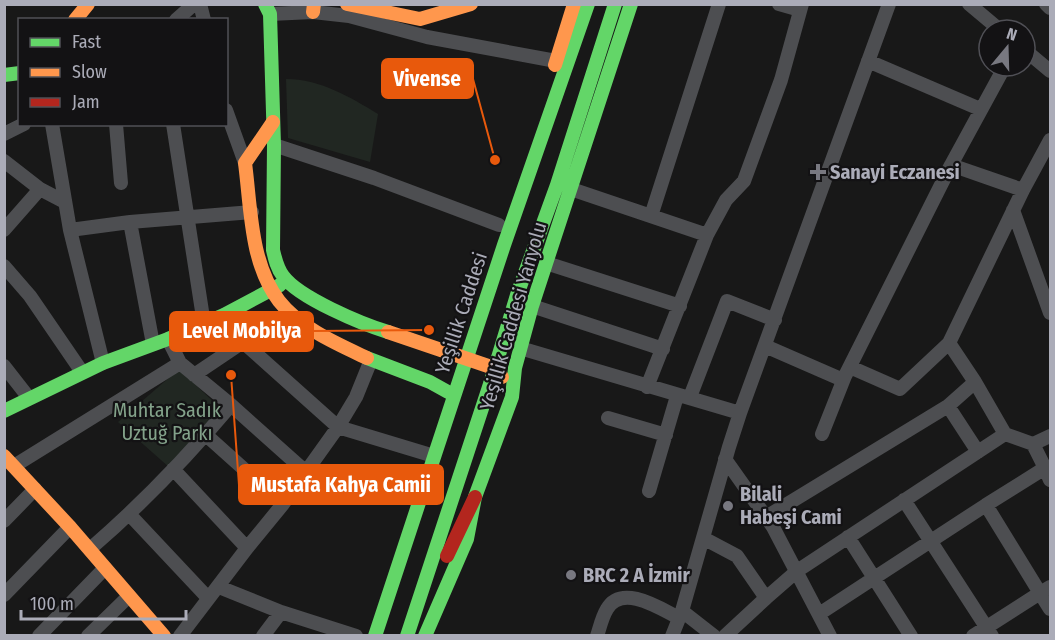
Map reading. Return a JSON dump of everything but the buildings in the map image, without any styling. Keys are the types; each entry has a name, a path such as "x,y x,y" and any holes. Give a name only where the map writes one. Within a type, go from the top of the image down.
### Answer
{"main road":[{"path":"77,18 88,4"},
{"path":"347,4 420,19 471,4"},
{"name":"Yeşillik Caddesi Yanyolu","path":"475,320 499,225 574,4"},
{"name":"Yeşillik Caddesi","path":"375,636 450,408 475,320 588,4"},
{"path":"407,636 615,4"},
{"name":"Yeşillik Caddesi Yanyolu","path":"425,636 467,539 475,497 512,397 515,369 532,306 631,4"},
{"path":"267,9 274,145 273,250 276,264 287,280 369,326 494,368 506,382 512,397"},
{"path":"273,122 245,163 257,253 272,291 280,302 308,326 371,360 432,381 448,392"},
{"path":"4,411 82,372 224,315 272,291 287,280"},
{"path":"475,320 484,336 520,348"},
{"name":"Yeşillik Caddesi Yanyolu","path":"450,408 448,392 463,357"},
{"path":"9,461 90,549 164,636"},
{"path":"415,612 429,596 475,497"}],"street":[{"path":"178,18 194,4"},
{"path":"651,216 719,4"},
{"path":"647,387 707,235 726,200 744,181 781,80 801,7 779,4"},
{"path":"672,636 681,615 740,413 889,4"},
{"path":"969,4 986,18"},
{"path":"1046,4 1050,8"},
{"path":"267,9 314,8 426,37 556,61"},
{"path":"1037,60 1050,71"},
{"path":"868,61 980,109"},
{"path":"822,434 847,373 951,165 998,78"},
{"path":"228,116 245,163"},
{"path":"4,134 20,126"},
{"path":"52,126 63,201 103,363"},
{"path":"116,126 121,183"},
{"path":"173,126 204,324"},
{"path":"765,346 900,389 949,342 1050,140"},
{"path":"274,145 374,178 499,225"},
{"path":"4,161 40,189 63,201"},
{"path":"951,165 1023,190"},
{"path":"4,230 40,189"},
{"path":"571,189 707,235"},
{"path":"1013,210 1050,313"},
{"path":"70,230 186,216 252,212"},
{"path":"130,222 153,344"},
{"path":"546,263 680,306"},
{"path":"4,266 30,296 82,372"},
{"path":"649,491 666,435 727,301 774,320"},
{"path":"532,306 663,349"},
{"path":"224,315 243,342 338,427 434,456"},
{"path":"168,339 180,363 306,472"},
{"path":"194,375 243,342"},
{"path":"819,614 986,505 1048,474 1033,444 1005,434 949,342"},
{"path":"520,348 740,413"},
{"path":"180,636 283,504 338,427 356,397 371,360"},
{"path":"9,461 180,363"},
{"path":"4,366 29,398"},
{"path":"766,517 948,406 975,382"},
{"path":"90,549 130,515 206,435 231,405"},
{"path":"948,406 978,452"},
{"path":"608,418 666,435"},
{"path":"725,636 796,572 1005,434"},
{"path":"206,435 283,504"},
{"path":"1033,444 1050,436"},
{"path":"725,459 766,517 819,614 827,634"},
{"path":"173,469 247,548"},
{"path":"4,521 35,489"},
{"path":"904,500 989,631"},
{"path":"986,505 1045,590 1050,609"},
{"path":"130,515 208,598"},
{"path":"4,595 70,527"},
{"path":"848,537 911,636"},
{"path":"703,538 737,556 766,598"},
{"path":"39,636 105,568"},
{"path":"219,587 281,612 356,636"},
{"path":"973,636 989,631 1045,590"},
{"path":"88,636 129,596"},
{"path":"597,636 608,607 617,599 629,597 681,615 714,636"},
{"path":"263,636 281,612"}],"green space":[{"path":"286,79 323,86 346,95 378,114 370,162 288,138"},
{"name":"Muhtar Sadık Uztuğ Parkı","path":"179,369 223,411 170,468 118,422"}],"traffic: fast":[{"path":"265,4 270,14 274,145 273,250 276,263 283,276 302,293 348,317 388,332"},
{"path":"375,636 504,245 588,4"},
{"path":"407,636 517,295 557,185 615,4"},
{"path":"425,636 467,539 475,497 512,397 515,368 532,306 631,4"},
{"path":"4,75 18,73"},
{"path":"4,411 103,363 224,315 280,285"},
{"path":"367,358 430,382 448,392"}],"traffic: slow":[{"path":"77,18 88,4"},
{"path":"313,12 314,4"},
{"path":"347,4 420,19 471,4"},
{"path":"555,65 574,4"},
{"path":"273,122 245,163 253,235 262,270 279,301 297,319 320,334 367,358"},
{"path":"388,332 494,368 502,377"},
{"path":"4,456 70,527 164,636"}],"traffic: jam":[{"path":"447,556 475,497"}],"place":[{"name":"Vivense","path":"495,160"},
{"name":"Sanayi Eczanesi","path":"818,172"},
{"name":"Level Mobilya","path":"429,330"},
{"name":"Mustafa Kahya Camii","path":"231,375"},
{"name":"Bilali Habeşi Cami","path":"728,506"},
{"name":"BRC 2 A İzmir","path":"571,575"}]}
